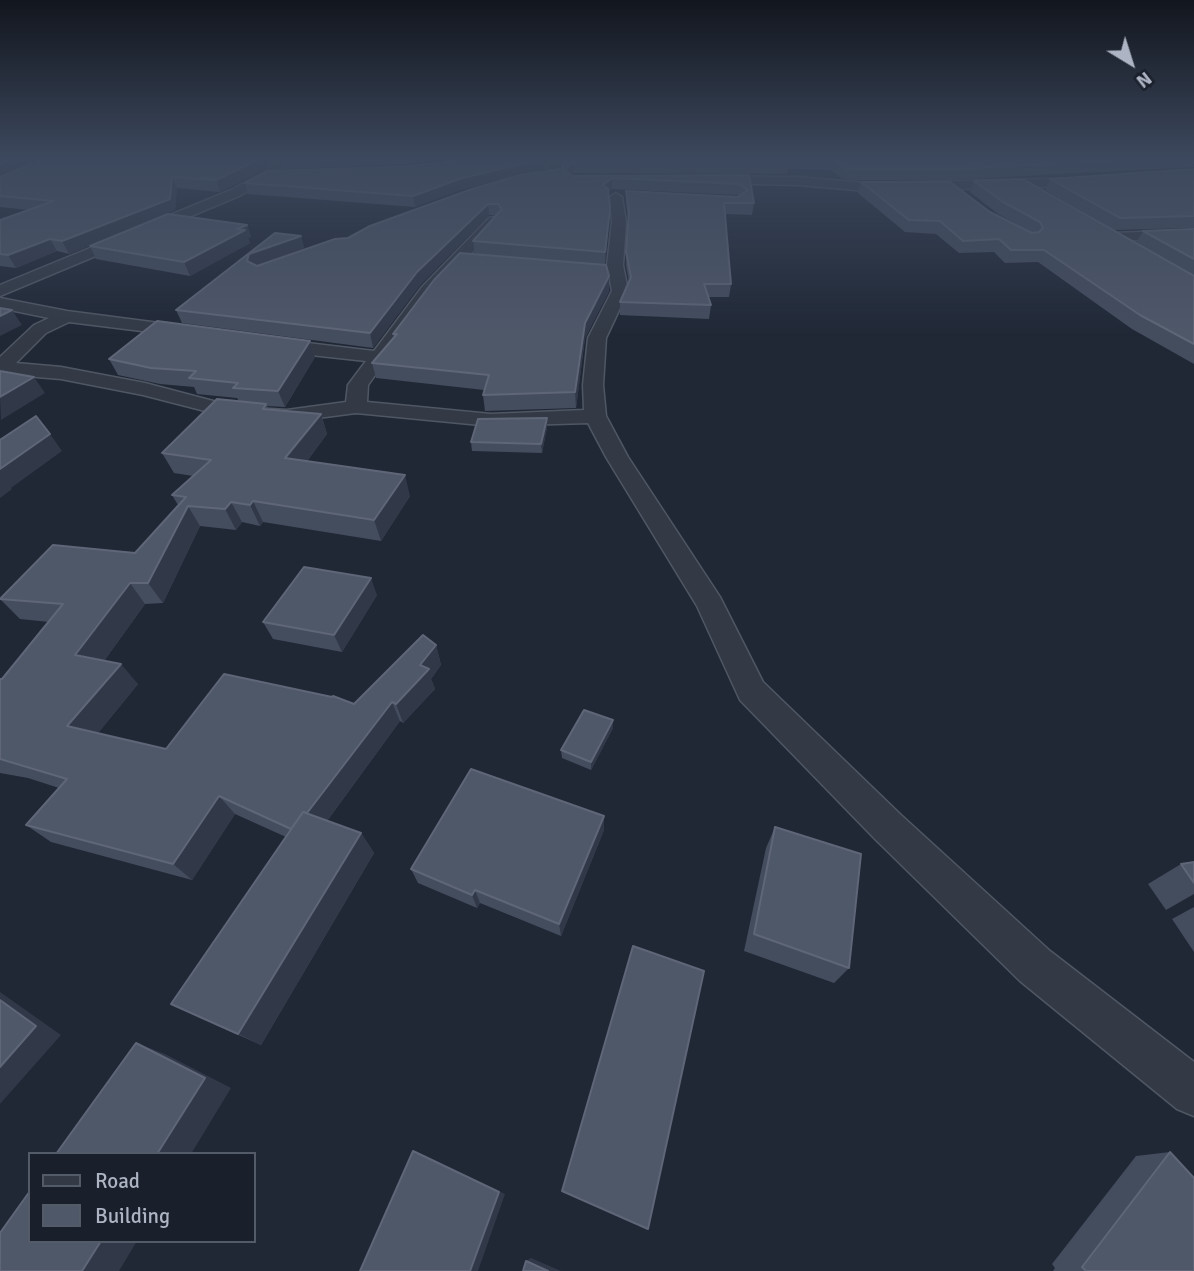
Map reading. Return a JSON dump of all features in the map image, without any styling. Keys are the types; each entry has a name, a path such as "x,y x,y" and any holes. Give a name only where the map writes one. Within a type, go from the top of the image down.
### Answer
{"street":[{"path":"0,291 175,217"},
{"path":"618,217 619,227 608,273 620,291 597,338 593,385 596,416 617,457 710,604 751,691 888,827 1035,966 1194,1092"},
{"path":"356,407 358,385 428,290 465,260 494,221"},
{"path":"1136,252 1107,234 1194,234"},
{"path":"0,303 67,316 205,334"},
{"path":"1,367 40,329 67,316"},
{"path":"257,342 379,357"},
{"path":"1,367 61,373 145,389 236,413 287,416 356,407 491,419 596,416"}],"building":[{"path":"8,217 123,217 62,241 50,239 8,255 0,254 0,220"},
{"path":"160,217 192,217 247,225 237,229 245,230 184,262 90,246"},
{"path":"394,217 474,217 417,272 370,333 176,310 275,233 301,236 249,254 247,261 257,266 335,239 348,238"},
{"path":"494,217 609,217 605,252 473,241"},
{"path":"628,217 725,217 731,284 704,284 711,305 620,302 631,277 626,252"},
{"path":"906,217 1001,217 1032,233 1043,228 1040,222 1031,217 1091,217 1194,276 1194,344 1140,315 1044,250 1011,250 999,239 963,241 940,221 909,220"},
{"path":"1194,229 1194,259 1143,231"},
{"path":"460,253 606,265 609,276 585,323 575,392 483,395 489,375 372,363 397,334 393,334 434,280"},
{"path":"0,308 12,310 0,316"},
{"path":"157,321 310,341 278,391 233,388 238,383 189,378 196,371 151,368 109,359"},
{"path":"0,371 34,377 0,397"},
{"path":"217,399 266,404 263,409 321,414 285,458 405,475 374,520 253,501 250,505 231,502 225,509 188,506 148,583 130,583 75,655 121,664 67,726 166,749 224,674 333,696 354,704 423,635 436,645 420,665 429,669 396,704 392,702 307,813 303,812 291,829 219,796 173,864 26,825 67,779 0,759 0,679 63,604 0,599 53,545 135,553 186,497 172,495 211,460 162,453"},
{"path":"36,416 50,434 0,469 0,440"},
{"path":"547,418 541,444 471,442 478,419"},
{"path":"304,567 371,578 334,635 263,622"},
{"path":"584,710 613,720 591,762 561,750"},
{"path":"471,769 604,816 559,924 475,890 472,895 411,869"},
{"path":"303,812 361,833 238,1034 171,1004"},
{"path":"775,827 861,854 849,968 754,934"},
{"path":"1194,862 1194,883 1181,864"},
{"path":"633,946 704,971 648,1229 562,1191"},
{"path":"0,1000 36,1026 0,1067"},
{"path":"136,1043 205,1078 158,1152 57,1152"},
{"path":"413,1151 499,1192 470,1271 360,1271"},
{"path":"1170,1152 1194,1178 1194,1271 1086,1271 1082,1267"},
{"path":"28,1194 28,1243 100,1243 82,1271 0,1271 0,1233"},
{"path":"526,1261 548,1271 523,1271"}]}
